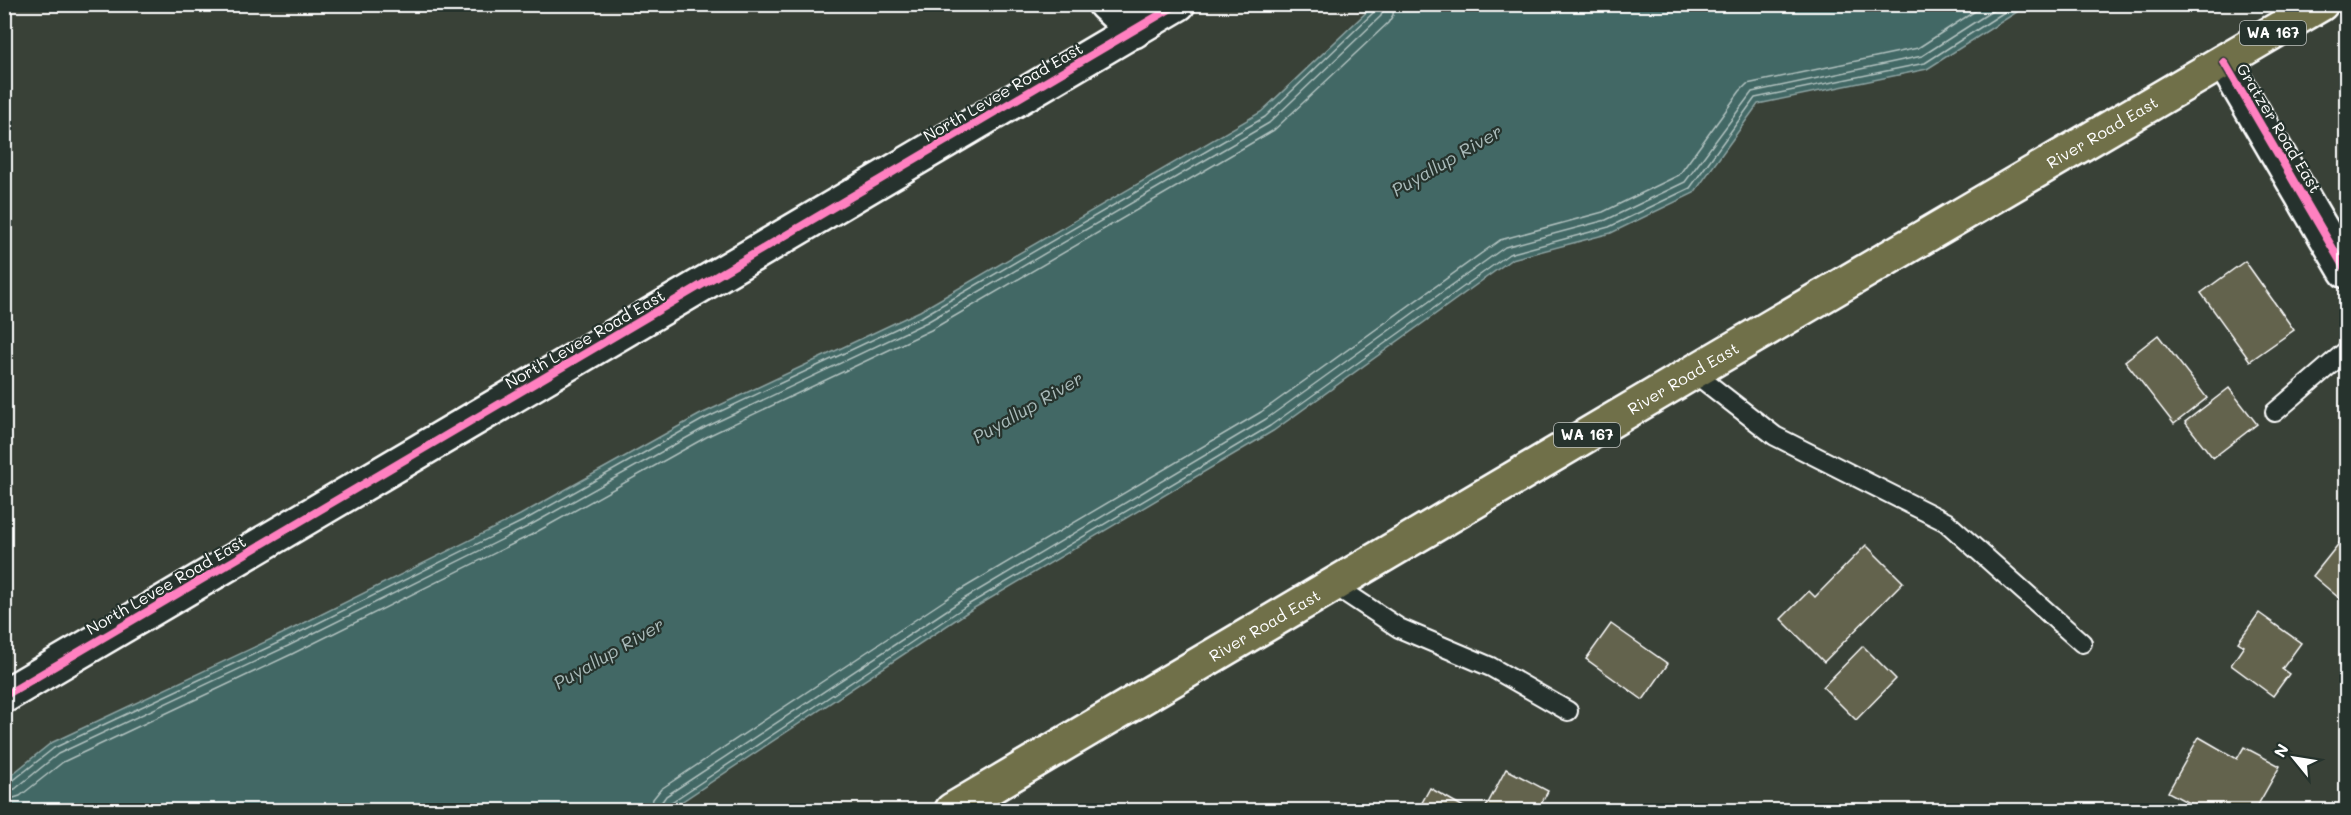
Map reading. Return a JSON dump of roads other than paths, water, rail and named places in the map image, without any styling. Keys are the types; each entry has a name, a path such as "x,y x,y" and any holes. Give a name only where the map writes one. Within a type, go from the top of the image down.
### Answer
{"main road":[{"name":"River Road East","path":"952,810 2321,4"}],"street":[{"path":"1105,4 1134,31"},
{"name":"North Levee Road East","path":"4,696 1178,4"},
{"name":"Gratzer Road East","path":"2224,62 2343,258"}],"lane":[{"path":"2275,412 2346,351"},
{"path":"1694,373 1775,436 1946,522 2082,643"},
{"path":"1334,585 1399,627 1491,668 1568,711"}],"water":[{"name":"Puyallup River","path":"1374,5 2028,5 1927,69 1758,104 1694,193 1611,233 1512,259 1273,431 969,611 669,810 5,810 5,780 51,743 282,634 520,515 699,415 920,311 1261,112"}]}
